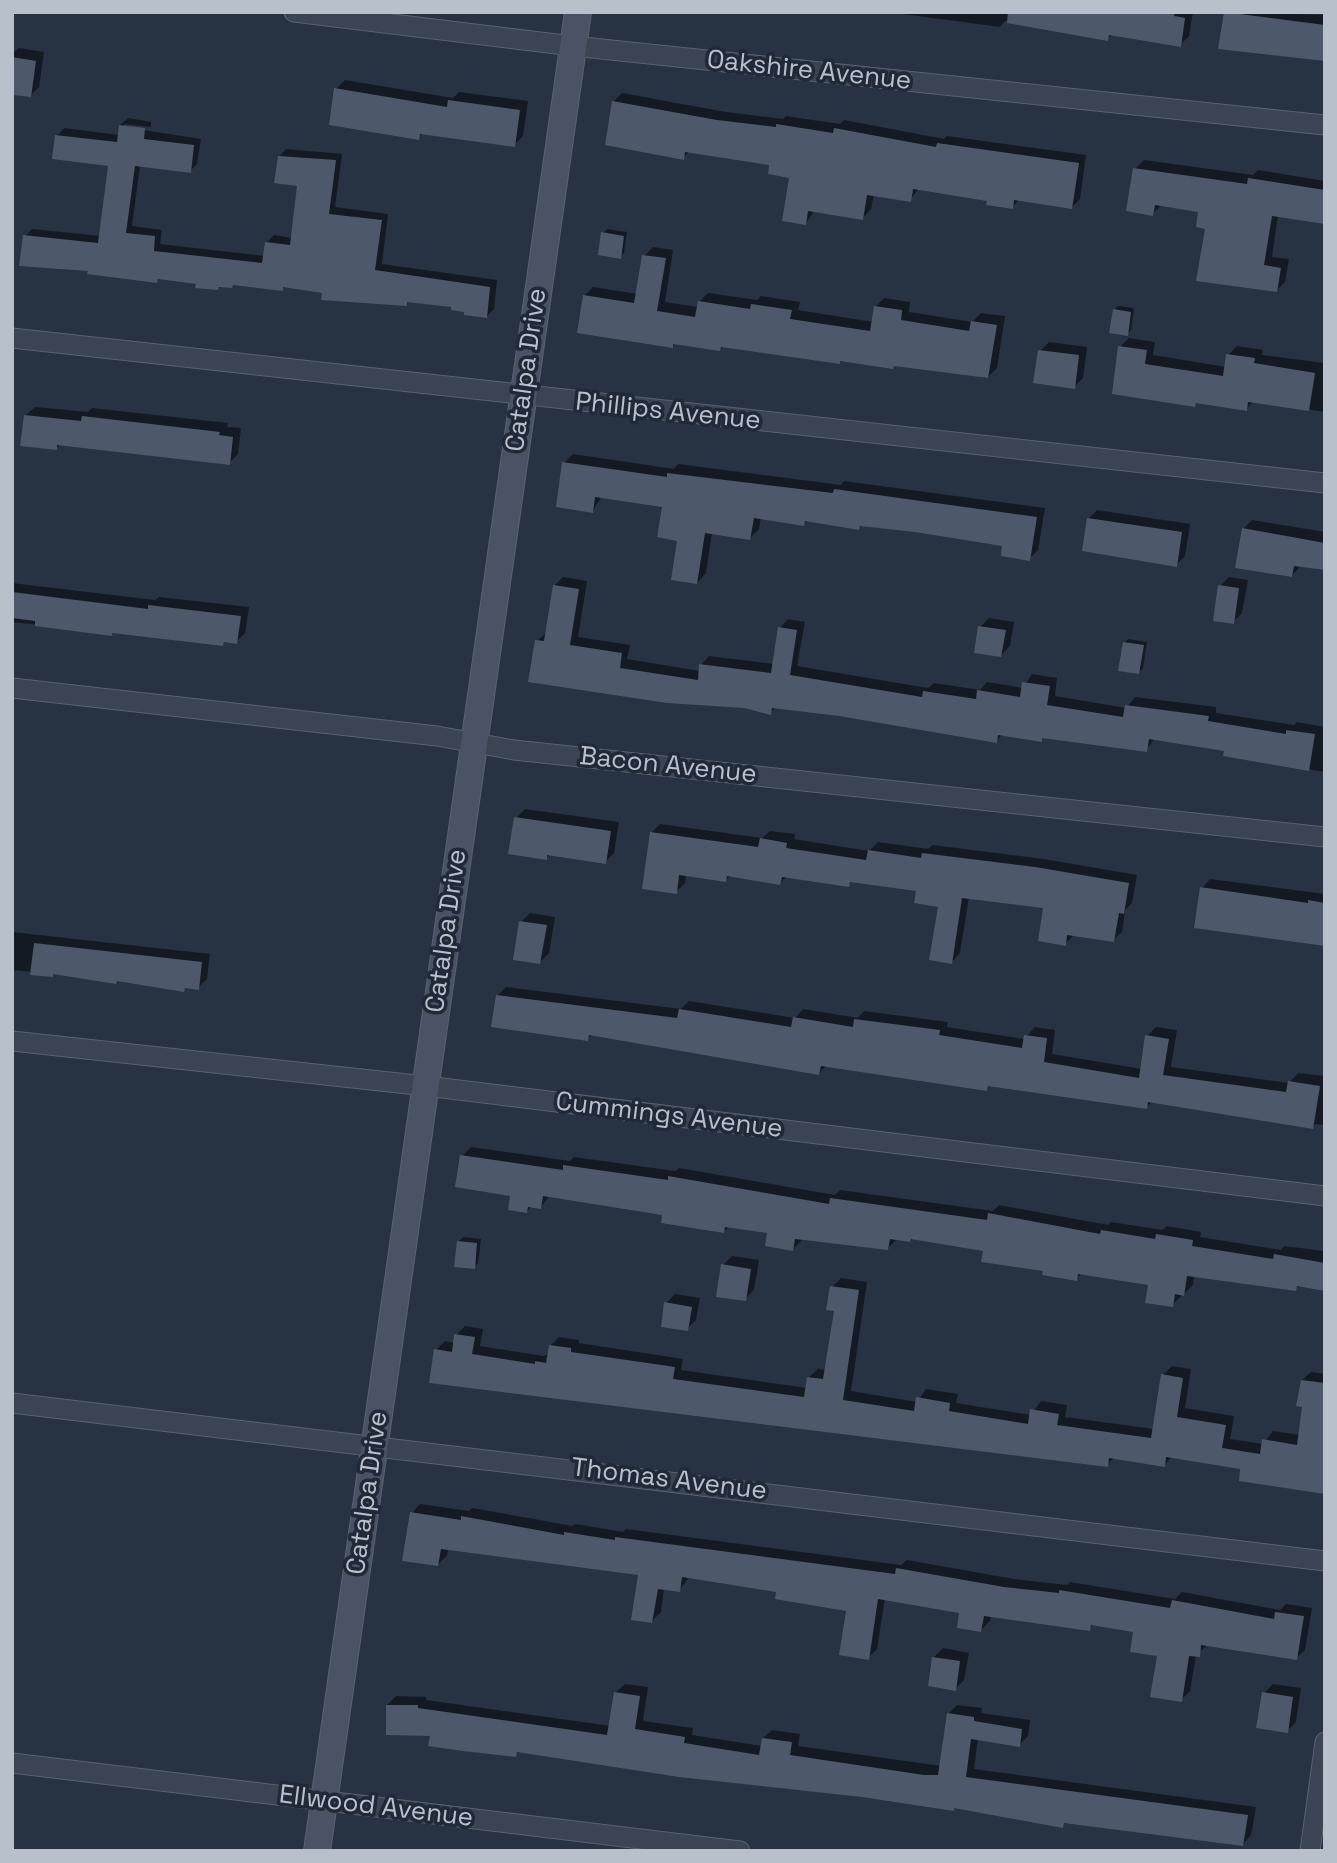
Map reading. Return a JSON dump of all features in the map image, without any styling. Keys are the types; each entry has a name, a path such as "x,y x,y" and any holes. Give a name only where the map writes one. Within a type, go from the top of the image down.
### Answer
{"street":[{"name":"Oakshire Avenue","path":"294,12 573,46 1325,125"},
{"name":"Catalpa Drive","path":"317,1851 578,12"},
{"name":"Phillips Avenue","path":"12,338 1325,483"},
{"name":"Bacon Avenue","path":"12,688 514,750 1325,837"},
{"name":"Cummings Avenue","path":"12,1041 426,1086 1325,1196"},
{"name":"Thomas Avenue","path":"12,1403 375,1444 1325,1560"},
{"path":"1310,1851 1325,1742"},
{"name":"Ellwood Avenue","path":"12,1763 740,1851"}],"building":[{"path":"1008,12 1175,12 1174,16 1185,18 1181,47 1109,35 1108,41 1007,23"},
{"path":"1224,12 1325,25 1325,61 1218,49"},
{"path":"12,57 36,61 31,97 12,95"},
{"path":"334,88 447,107 448,100 520,110 515,147 420,134 419,140 329,125"},
{"path":"612,101 717,120 776,127 776,124 833,133 834,128 936,147 937,143 1079,163 1072,209 1014,200 1013,209 986,205 987,201 913,189 911,202 867,195 863,220 808,211 806,225 782,221 789,178 768,174 769,165 685,152 684,160 605,145"},
{"path":"119,125 145,128 144,139 194,145 191,173 135,166 126,233 155,236 154,251 262,263 265,242 290,245 297,186 274,183 278,156 336,160 329,214 382,220 375,270 490,287 487,318 464,315 464,312 451,310 451,307 407,302 407,306 321,300 322,293 283,287 283,291 233,285 232,288 219,287 218,290 195,288 196,284 158,279 157,283 87,274 88,271 19,266 23,235 98,243 108,166 52,159 55,135 117,142"},
{"path":"1133,168 1247,184 1248,178 1325,190 1325,224 1272,216 1264,265 1281,268 1277,292 1196,281 1205,229 1196,227 1198,212 1155,205 1153,216 1126,211"},
{"path":"601,232 624,236 621,259 598,255"},
{"path":"642,255 666,258 657,311 695,317 698,301 750,309 751,304 792,310 790,319 870,331 874,306 902,310 901,320 969,331 971,321 997,325 988,378 894,366 893,369 840,361 840,364 721,347 720,351 673,344 673,348 577,333 583,295 634,303"},
{"path":"1113,309 1131,312 1128,336 1109,333"},
{"path":"1118,346 1147,350 1145,364 1223,376 1226,354 1255,358 1254,363 1315,373 1309,411 1248,402 1247,411 1196,403 1195,407 1112,394"},
{"path":"1038,350 1079,355 1075,389 1033,383"},
{"path":"24,415 81,421 82,416 220,432 219,435 233,437 230,465 57,445 57,450 20,446"},
{"path":"562,462 667,477 667,473 833,493 834,489 1037,517 1030,561 1001,556 1002,546 915,532 860,526 859,530 805,521 804,526 754,518 750,540 705,533 697,584 671,580 677,541 657,537 662,507 595,497 593,513 556,507"},
{"path":"1087,518 1182,532 1177,567 1082,551"},
{"path":"1242,528 1325,543 1325,570 1294,566 1292,577 1235,568"},
{"path":"553,585 579,589 570,645 622,653 620,668 698,680 699,664 771,673 778,627 797,630 790,675 922,697 923,691 976,699 977,690 1020,697 1022,682 1050,686 1047,705 1123,717 1125,705 1209,716 1208,721 1286,734 1286,730 1315,734 1309,771 1223,756 1224,751 1149,739 1147,752 998,735 997,743 839,716 772,708 771,715 744,708 667,703 528,682 535,640 544,641"},
{"path":"1218,585 1239,588 1234,624 1213,621"},
{"path":"12,592 148,609 148,605 241,616 237,644 224,642 223,646 35,626 35,621 12,618"},
{"path":"978,626 1006,630 1001,657 974,653"},
{"path":"1123,642 1144,645 1139,674 1118,671"},
{"path":"514,817 611,831 606,864 547,855 547,860 508,854"},
{"path":"650,832 758,847 760,838 787,843 786,848 866,860 868,850 921,858 922,853 1035,867 1129,883 1124,914 1119,913 1114,942 1067,935 1066,946 1038,941 1043,908 962,898 952,964 929,960 938,907 914,903 916,891 850,882 849,887 782,877 780,885 727,876 726,882 679,875 677,894 642,889"},
{"path":"1200,887 1308,903 1308,900 1325,903 1325,946 1194,928"},
{"path":"519,921 547,925 540,964 513,960"},
{"path":"34,943 202,962 199,990 185,988 184,992 117,981 116,984 53,974 53,977 30,975"},
{"path":"496,995 677,1018 679,1009 791,1027 793,1017 853,1027 854,1019 940,1030 939,1035 1022,1048 1024,1035 1047,1038 1044,1062 1139,1078 1145,1035 1169,1039 1163,1075 1286,1092 1288,1081 1320,1086 1313,1129 1148,1102 1147,1109 988,1086 987,1091 821,1066 819,1075 589,1035 588,1041 491,1027"},
{"path":"460,1155 563,1170 563,1165 668,1180 668,1176 829,1204 830,1198 987,1220 988,1213 1100,1234 1101,1230 1155,1239 1156,1234 1193,1240 1192,1246 1273,1259 1274,1254 1325,1263 1325,1291 1297,1286 1296,1291 1187,1276 1184,1296 1175,1294 1173,1307 1145,1303 1148,1285 1078,1274 1077,1281 1042,1275 1043,1271 981,1262 983,1251 911,1239 910,1242 890,1239 888,1250 795,1239 793,1251 765,1246 767,1233 725,1227 724,1233 661,1223 662,1215 543,1196 541,1209 528,1207 527,1213 508,1210 510,1196 455,1187"},
{"path":"457,1241 477,1243 475,1269 454,1267"},
{"path":"721,1264 751,1269 746,1301 716,1297"},
{"path":"830,1286 859,1290 843,1400 914,1411 916,1397 950,1403 949,1411 1028,1424 1030,1409 1059,1414 1057,1425 1151,1438 1161,1374 1183,1378 1177,1417 1226,1425 1222,1448 1260,1454 1262,1439 1297,1445 1302,1407 1296,1406 1301,1380 1325,1383 1325,1494 1239,1481 1240,1469 1166,1457 1165,1467 1109,1458 1108,1467 429,1383 434,1349 452,1352 454,1334 475,1337 472,1354 535,1364 535,1361 546,1363 549,1345 571,1348 571,1352 675,1367 673,1379 804,1397 807,1377 823,1379 834,1311 826,1310"},
{"path":"664,1302 692,1307 688,1331 661,1327"},
{"path":"410,1512 461,1520 461,1516 564,1535 564,1532 615,1540 615,1537 895,1574 896,1568 1004,1587 1059,1593 1059,1590 1170,1608 1172,1600 1274,1619 1275,1612 1304,1616 1297,1660 1201,1645 1200,1657 1189,1656 1182,1702 1150,1697 1157,1656 1130,1652 1133,1632 1091,1625 1090,1631 984,1616 981,1632 957,1628 959,1613 878,1599 869,1660 839,1655 846,1611 775,1599 776,1592 682,1577 680,1592 658,1589 652,1623 631,1620 638,1575 441,1549 438,1566 402,1561"},
{"path":"932,1657 960,1661 956,1691 928,1686"},
{"path":"614,1692 640,1696 635,1729 685,1737 684,1743 759,1755 762,1738 792,1742 790,1755 924,1775 938,1775 947,1713 974,1717 974,1721 1022,1729 1020,1747 971,1739 966,1777 1248,1815 1243,1846 1064,1823 1063,1828 954,1808 954,1811 862,1797 679,1777 517,1752 516,1757 463,1751 428,1746 430,1736 386,1735 386,1705 418,1705 418,1708 607,1735"},
{"path":"1262,1692 1293,1697 1288,1733 1256,1728"}]}
